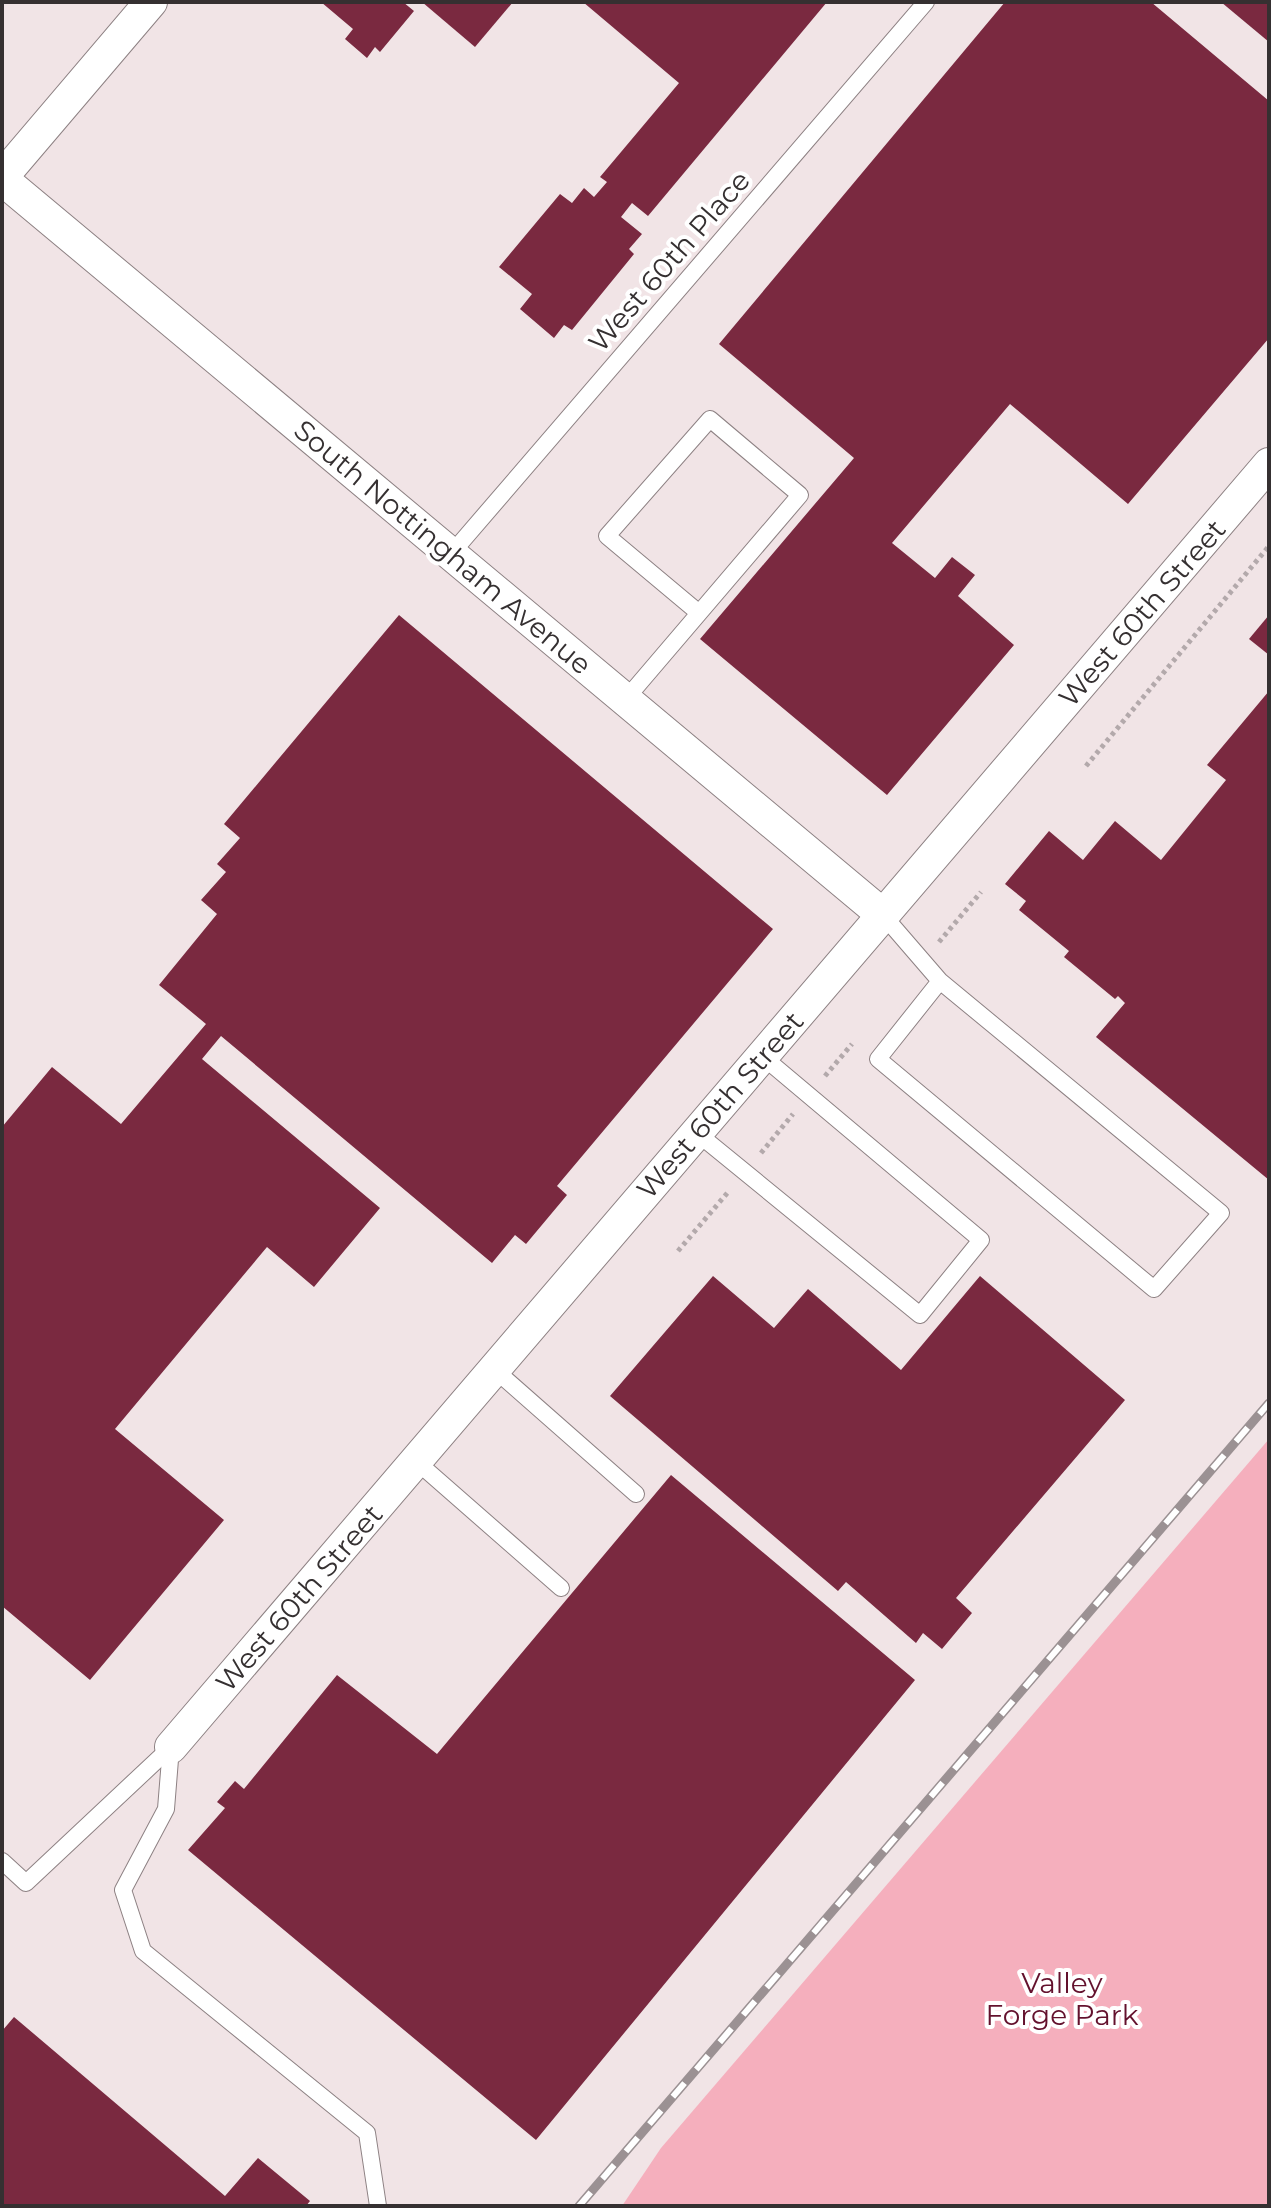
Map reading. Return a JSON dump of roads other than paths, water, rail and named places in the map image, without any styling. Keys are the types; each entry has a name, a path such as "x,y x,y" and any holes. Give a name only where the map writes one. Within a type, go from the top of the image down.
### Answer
{"street":[{"path":"2,178 151,2"},
{"name":"South Nottingham Avenue","path":"2,178 883,915"},
{"name":"West 60th Street","path":"171,1747 1269,464"}],"lane":[{"name":"West 60th Place","path":"451,554 926,2"},
{"path":"625,700 800,495 710,419 607,536 699,613"},
{"path":"883,915 940,981 1221,1213 1154,1289 878,1059 940,981"},
{"path":"697,1133 920,1315 981,1240 762,1056"},
{"path":"494,1369 636,1494"},
{"path":"416,1461 561,1588"},
{"path":"2,1861 26,1883 171,1747"},
{"path":"171,1747 166,1809 123,1890 143,1951 367,2133 378,2206"}],"railway":[{"path":"579,2206 1269,1403"}],"park label":[{"name":"Valley Forge Park","path":"1062,1999"}]}
